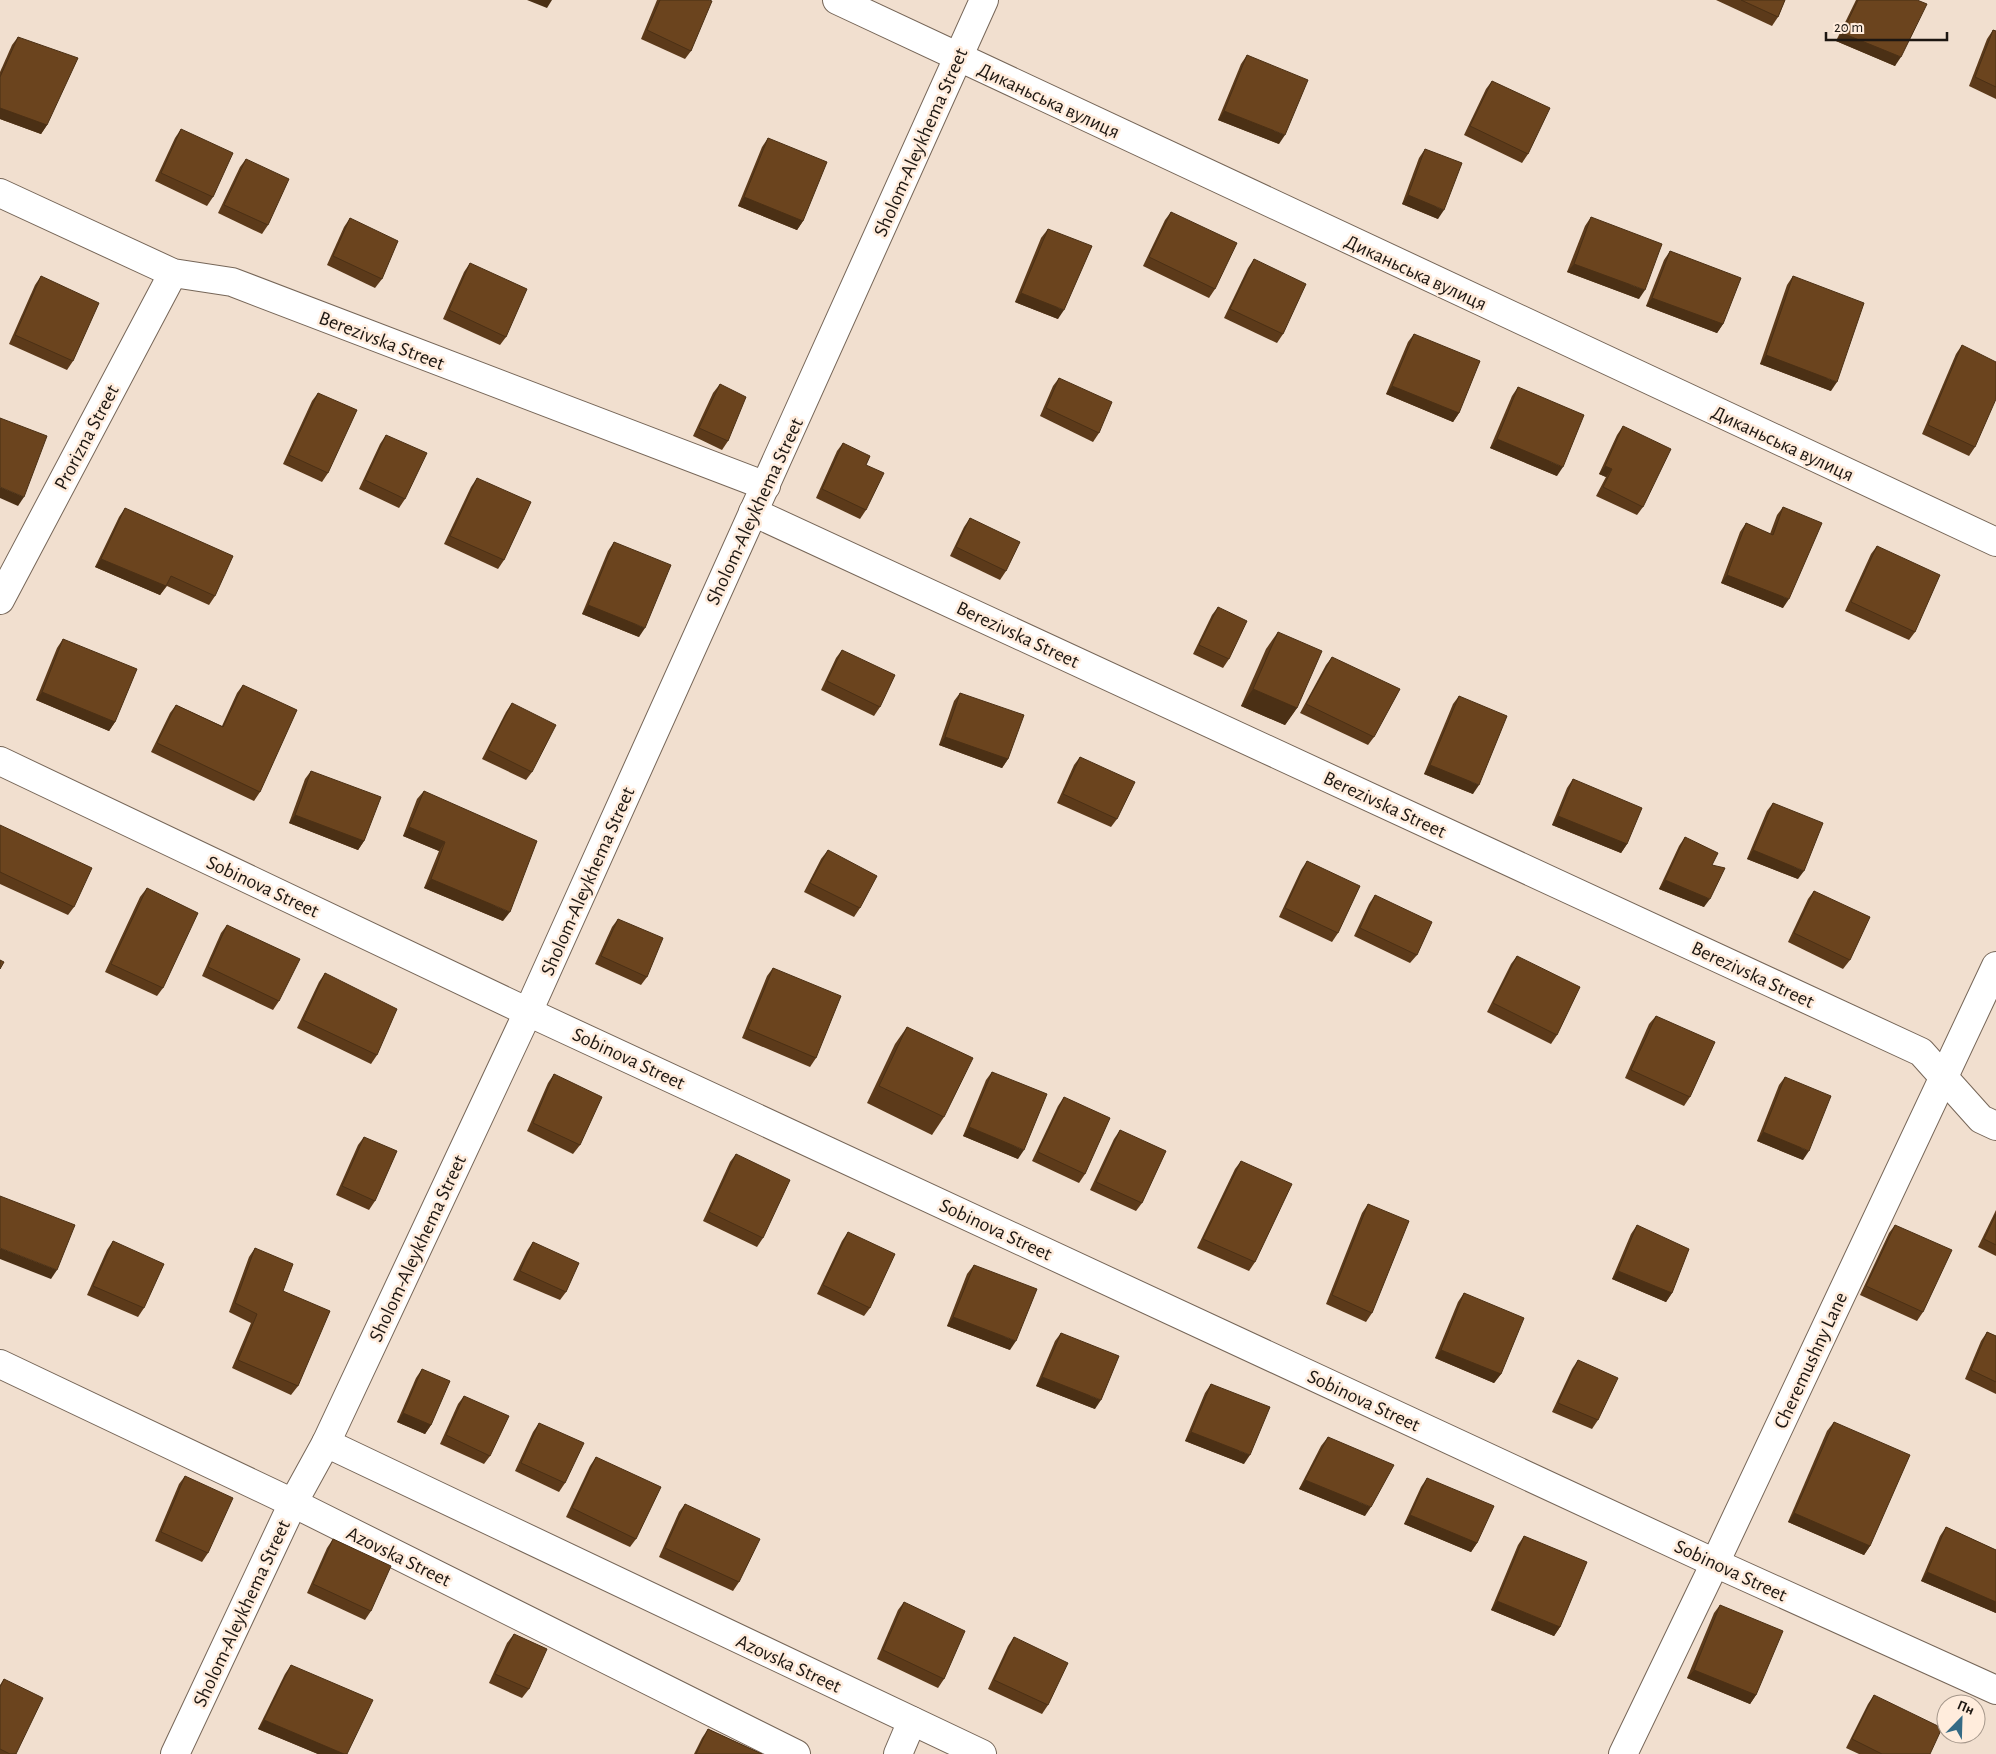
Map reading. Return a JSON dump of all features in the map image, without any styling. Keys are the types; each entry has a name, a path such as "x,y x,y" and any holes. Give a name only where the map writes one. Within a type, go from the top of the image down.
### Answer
{"street":[{"name":"Диканьська вулиця","path":"837,0 1996,542"},
{"name":"Sholom-Aleykhema Street","path":"175,1754 293,1503 326,1443 528,1012 984,0"},
{"name":"Berezivska Street","path":"0,193 173,273 232,282 766,486"},
{"name":"Prorizna Street","path":"0,600 173,273"},
{"name":"Berezivska Street","path":"753,512 1921,1052 1980,1119 1996,1126"},
{"name":"Sobinova Street","path":"0,761 528,1012 1715,1563 1996,1690"},
{"name":"Cheremushny Lane","path":"1623,1754 1996,966"},
{"name":"Azovska Street","path":"0,1364 293,1503 796,1754"},
{"name":"Azovska Street","path":"326,1443 982,1754"},
{"path":"898,1754 912,1721"}],"building":[{"path":"660,0 712,1 691,51 647,30"},
{"path":"1741,0 1785,0 1778,17"},
{"path":"1858,0 1917,0 1927,4 1901,57 1842,33"},
{"path":"1993,30 1996,31 1996,87 1975,77"},
{"path":"18,37 78,58 47,125 0,108 0,77"},
{"path":"1247,55 1308,80 1285,135 1224,111"},
{"path":"1492,81 1550,108 1528,154 1470,126"},
{"path":"181,129 233,153 213,197 161,173"},
{"path":"768,138 827,162 803,221 744,197"},
{"path":"1425,149 1462,163 1444,210 1408,195"},
{"path":"246,159 289,179 268,225 224,205"},
{"path":"1171,212 1237,243 1215,289 1149,257"},
{"path":"1591,217 1662,244 1645,290 1574,264"},
{"path":"350,218 398,241 382,279 333,256"},
{"path":"1048,229 1092,246 1064,310 1021,293"},
{"path":"1670,251 1741,278 1723,324 1652,298"},
{"path":"1254,259 1306,284 1283,334 1230,309"},
{"path":"470,263 527,289 506,337 449,310"},
{"path":"41,276 99,303 73,361 15,335"},
{"path":"1793,276 1864,303 1837,382 1766,355"},
{"path":"1414,334 1480,361 1459,413 1392,386"},
{"path":"1962,345 1996,362 1996,399 1975,447 1928,425"},
{"path":"1059,378 1112,402 1099,433 1046,408"},
{"path":"720,384 746,397 728,441 699,428"},
{"path":"1518,387 1584,415 1563,467 1497,439"},
{"path":"318,393 357,410 328,473 289,455"},
{"path":"0,418 47,436 24,497 0,487"},
{"path":"1623,426 1671,449 1643,507 1603,487 1612,469 1605,466"},
{"path":"386,435 427,453 405,499 365,480"},
{"path":"843,443 870,456 866,465 884,473 866,510 822,489"},
{"path":"477,478 531,502 504,560 450,536"},
{"path":"1783,507 1822,523 1789,599 1727,575 1746,523 1773,535"},
{"path":"125,508 233,556 215,596 171,576 166,586 101,559"},
{"path":"970,518 1020,542 1006,571 956,547"},
{"path":"614,542 671,565 645,628 588,605"},
{"path":"1877,546 1940,575 1915,632 1851,602"},
{"path":"1218,607 1247,621 1229,659 1199,645"},
{"path":"1278,632 1322,651 1297,708 1253,689"},
{"path":"63,639 137,669 115,722 42,692"},
{"path":"842,650 895,675 880,707 827,681"},
{"path":"1332,657 1400,689 1374,737 1306,704"},
{"path":"243,685 297,710 260,792 157,743 176,705 223,727"},
{"path":"960,693 1024,715 1008,759 945,737"},
{"path":"1459,696 1507,716 1479,785 1430,765"},
{"path":"512,703 556,725 532,772 488,750"},
{"path":"1080,757 1135,782 1117,819 1063,794"},
{"path":"311,771 381,797 364,841 295,815"},
{"path":"1573,779 1642,808 1627,844 1558,816"},
{"path":"424,791 537,841 510,912 431,879 445,842 409,827"},
{"path":"1773,803 1823,823 1804,871 1753,850"},
{"path":"0,825 92,868 74,907 0,872"},
{"path":"1685,837 1718,853 1712,865 1725,868 1710,899 1665,880"},
{"path":"828,850 877,876 860,908 810,883"},
{"path":"1307,861 1360,886 1338,933 1285,908"},
{"path":"147,888 198,913 163,988 111,964"},
{"path":"1814,891 1870,917 1850,960 1794,933"},
{"path":"1375,895 1432,922 1417,955 1360,928"},
{"path":"618,919 663,938 647,977 601,956"},
{"path":"227,925 300,959 279,1001 208,967"},
{"path":"1517,956 1580,987 1557,1035 1493,1003"},
{"path":"0,960 4,962 0,969"},
{"path":"773,968 841,996 816,1058 748,1029"},
{"path":"325,973 397,1009 377,1055 303,1020"},
{"path":"1656,1016 1715,1042 1690,1097 1631,1070"},
{"path":"907,1027 973,1058 944,1117 879,1086"},
{"path":"992,1072 1047,1094 1024,1150 969,1127"},
{"path":"554,1074 602,1097 580,1145 533,1123"},
{"path":"1785,1077 1831,1096 1809,1151 1763,1132"},
{"path":"1064,1097 1110,1118 1085,1174 1038,1152"},
{"path":"1120,1130 1166,1151 1142,1203 1096,1182"},
{"path":"364,1137 397,1151 375,1201 342,1186"},
{"path":"736,1154 790,1180 763,1238 709,1212"},
{"path":"1241,1161 1292,1184 1255,1262 1203,1239"},
{"path":"0,1196 75,1225 57,1270 0,1248"},
{"path":"1368,1204 1409,1221 1372,1313 1332,1295"},
{"path":"1996,1214 1996,1245 1984,1239"},
{"path":"1637,1225 1689,1249 1672,1293 1618,1271"},
{"path":"1895,1225 1952,1250 1923,1312 1866,1286"},
{"path":"848,1232 895,1254 870,1308 823,1285"},
{"path":"113,1241 164,1264 144,1308 93,1286"},
{"path":"533,1242 579,1263 566,1292 520,1271"},
{"path":"255,1248 293,1264 283,1291 330,1311 298,1386 238,1360 257,1314 235,1303"},
{"path":"974,1265 1037,1289 1016,1341 953,1317"},
{"path":"1464,1293 1524,1318 1501,1374 1441,1350"},
{"path":"1987,1332 1996,1336 1996,1382 1971,1370"},
{"path":"1061,1333 1119,1356 1101,1400 1042,1377"},
{"path":"1578,1360 1618,1378 1598,1420 1558,1403"},
{"path":"422,1369 450,1381 431,1425 403,1413"},
{"path":"1211,1384 1270,1407 1250,1455 1191,1432"},
{"path":"464,1396 509,1416 490,1456 446,1435"},
{"path":"1834,1422 1910,1455 1870,1546 1794,1513"},
{"path":"539,1423 584,1443 565,1483 521,1463"},
{"path":"1328,1437 1394,1465 1371,1507 1305,1480"},
{"path":"596,1457 661,1487 636,1539 572,1508"},
{"path":"185,1476 233,1498 208,1553 161,1532"},
{"path":"1427,1478 1494,1506 1477,1543 1410,1515"},
{"path":"685,1504 760,1539 739,1582 665,1548"},
{"path":"1946,1527 1996,1550 1996,1602 1927,1572"},
{"path":"1524,1536 1587,1562 1560,1627 1497,1601"},
{"path":"333,1539 391,1566 371,1611 313,1584"},
{"path":"904,1602 965,1631 944,1679 883,1650"},
{"path":"1720,1605 1783,1631 1756,1695 1694,1670"},
{"path":"514,1634 547,1649 529,1689 495,1674"},
{"path":"1014,1637 1068,1663 1048,1705 994,1680"},
{"path":"291,1665 373,1700 347,1754 264,1720"},
{"path":"4,1679 43,1698 16,1754 10,1754 0,1749 0,1687"},
{"path":"1874,1695 1936,1725 1936,1741 1930,1754 1882,1754 1852,1739"},
{"path":"708,1729 762,1754 696,1754"}]}
